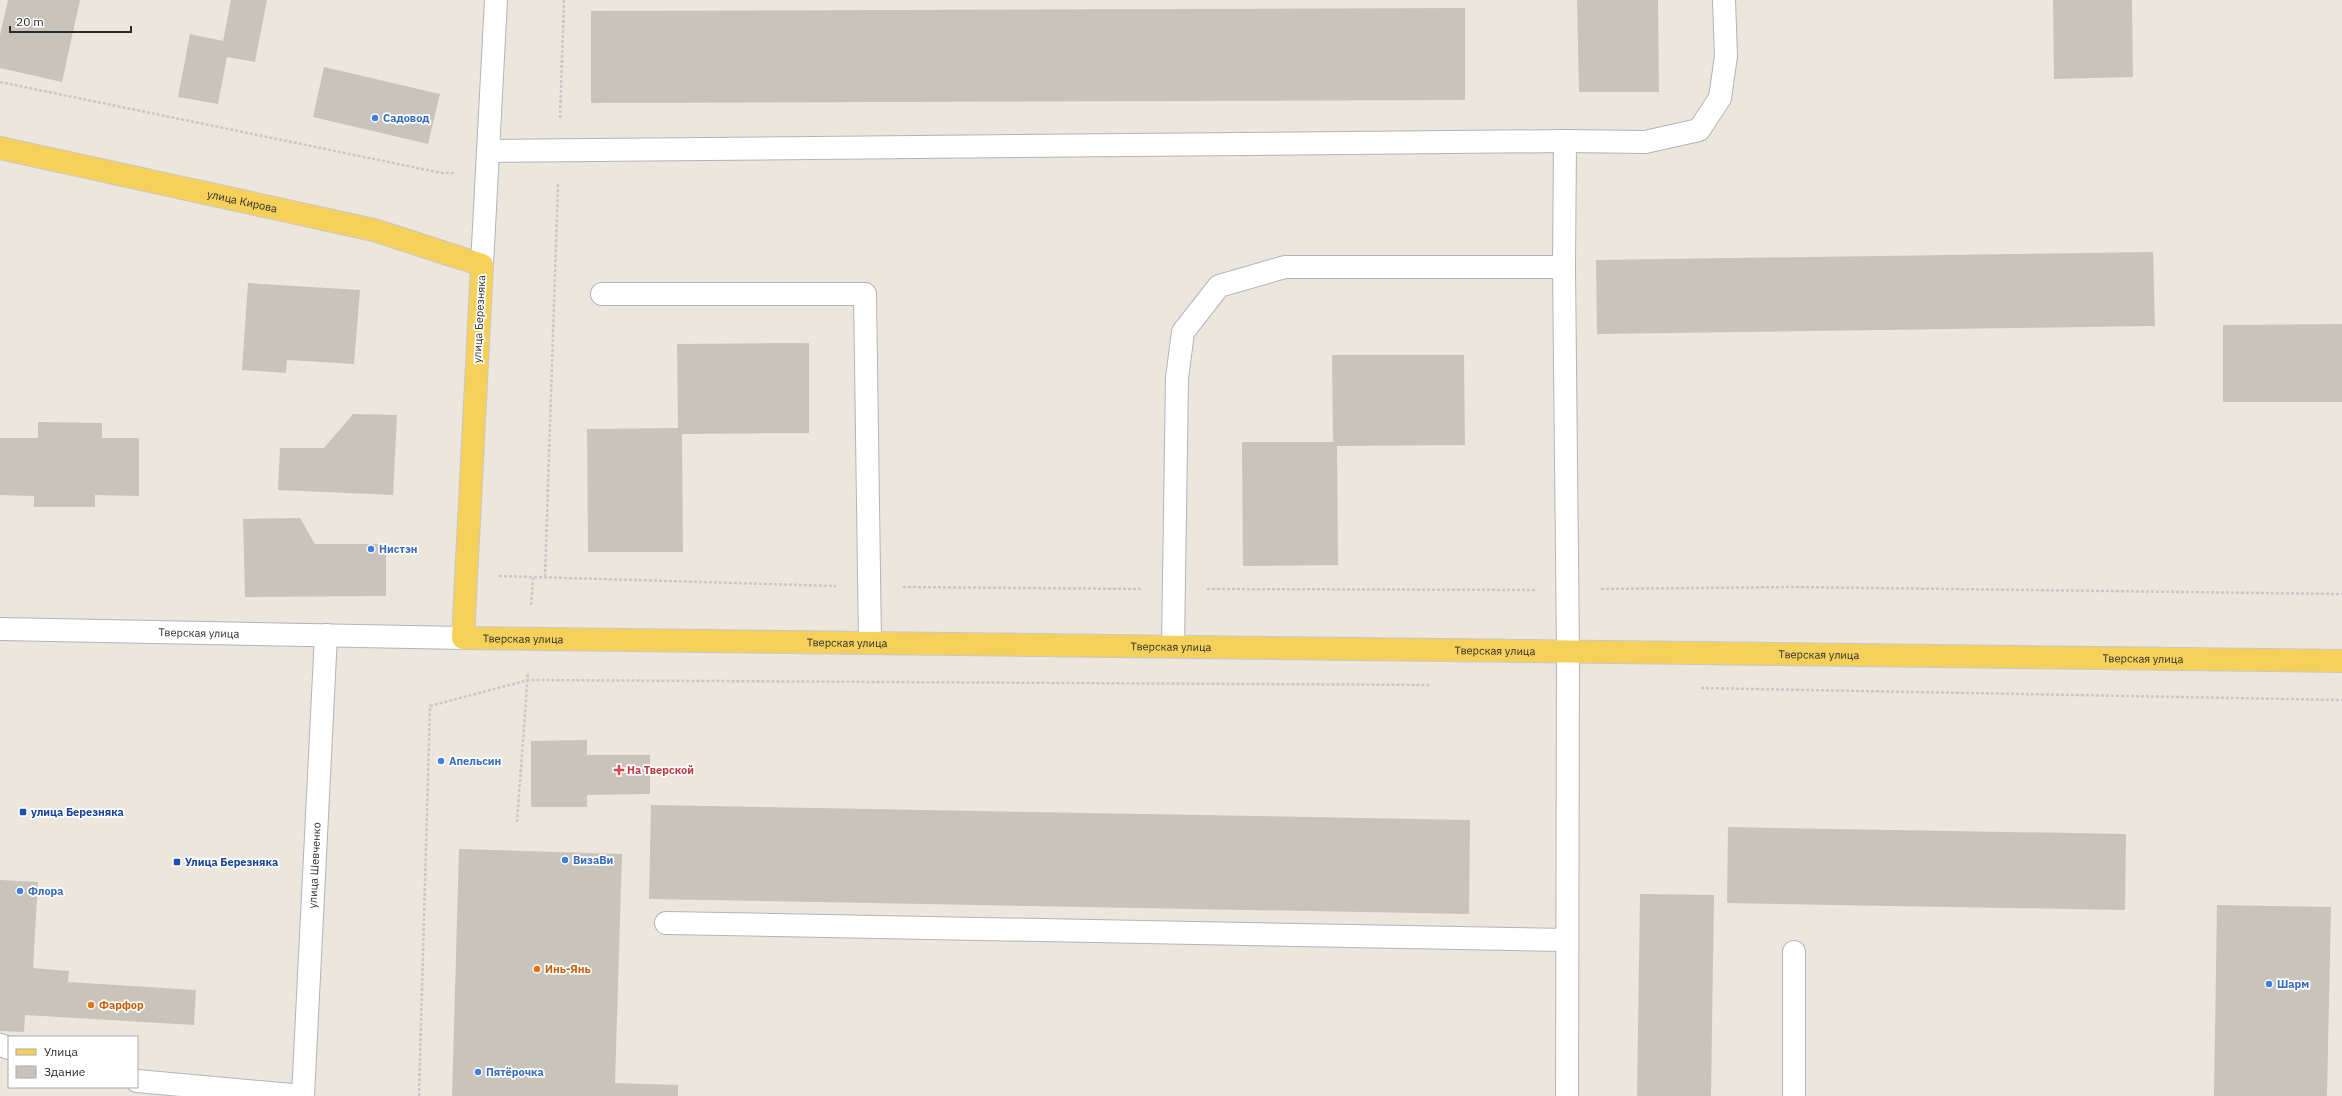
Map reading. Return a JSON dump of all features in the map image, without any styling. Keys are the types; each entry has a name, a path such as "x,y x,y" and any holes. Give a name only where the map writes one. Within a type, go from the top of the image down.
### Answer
{"main road":[{"name":"улица Кирова","path":"0,148 374,230 482,265"},
{"name":"улица Березняка","path":"463,638 465,574 482,265"},
{"name":"Тверская улица","path":"463,638 2342,661"}],"street":[{"name":"улица Березняка","path":"482,265 496,0"},
{"path":"488,150 1565,141 1645,142 1699,130 1720,98 1726,56 1724,0"},
{"path":"1565,141 1564,267 1568,652 1567,1096"},
{"path":"1173,646 1177,378 1183,332 1219,286 1284,267 1564,267"},
{"path":"602,294 864,294 870,643"},
{"name":"Тверская улица","path":"0,629 326,634 463,638"},
{"name":"улица Шевченко","path":"303,1096 326,634"},
{"path":"666,923 1568,940"},
{"path":"1794,952 1794,1096"},
{"path":"138,1081 303,1096"}],"path":[{"path":"545,576 564,0"},
{"path":"0,82 442,173 486,173"},
{"path":"465,574 533,578 545,576 868,587 1567,590 1792,587 2342,594"},
{"path":"517,822 528,680 533,578"},
{"path":"420,1096 430,706 528,680 1433,685"},
{"path":"1695,688 2342,700"}],"building":[{"path":"8,0 80,0 62,82 0,68 0,35"},
{"path":"231,0 267,0 255,62 227,57 218,104 178,97 190,34 223,41"},
{"path":"1577,0 1658,0 1659,92 1579,92"},
{"path":"2053,0 2132,0 2133,77 2054,79"},
{"path":"1465,8 1465,100 591,103 591,11"},
{"path":"324,67 440,94 428,144 313,117"},
{"path":"2153,252 2155,326 1597,334 1596,260"},
{"path":"248,283 360,290 354,364 287,360 286,373 242,370"},
{"path":"2342,324 2342,402 2223,402 2223,325"},
{"path":"809,343 809,433 682,434 683,552 588,552 587,429 678,428 677,344"},
{"path":"1332,355 1464,355 1465,445 1337,446 1338,565 1243,566 1242,442 1333,442"},
{"path":"353,414 397,415 393,495 278,490 280,448 324,448"},
{"path":"38,422 102,423 102,438 139,438 139,496 95,495 95,507 34,507 34,496 0,495 0,438 38,438"},
{"path":"300,518 315,544 386,544 386,596 245,597 243,519"},
{"path":"587,740 587,755 650,755 650,794 587,795 587,807 531,807 531,741"},
{"path":"651,805 1470,820 1469,914 649,899"},
{"path":"1728,827 2126,834 2125,910 1727,903"},
{"name":"Инь-Янь","path":"459,849 622,854 615,1083 678,1085 678,1096 452,1096"},
{"path":"0,880 38,882 33,968 69,971 68,982 196,990 194,1025 25,1015 24,1032 0,1031"},
{"path":"1640,894 1714,895 1711,1096 1637,1096"},
{"path":"2217,905 2331,907 2327,1096 2214,1096"}],"place":[{"name":"Садовод","path":"375,118"},
{"name":"Нистэн","path":"371,549"},
{"name":"Апельсин","path":"441,761"},
{"name":"На Тверской","path":"619,770"},
{"name":"улица Березняка","path":"23,812"},
{"name":"ВизаВи","path":"565,860"},
{"name":"Улица Березняка","path":"177,862"},
{"name":"Флора","path":"20,891"},
{"name":"Инь-Янь","path":"537,969"},
{"name":"Шарм","path":"2269,984"},
{"name":"Фарфор","path":"91,1005"},
{"name":"Пятёрочка","path":"478,1072"}]}
